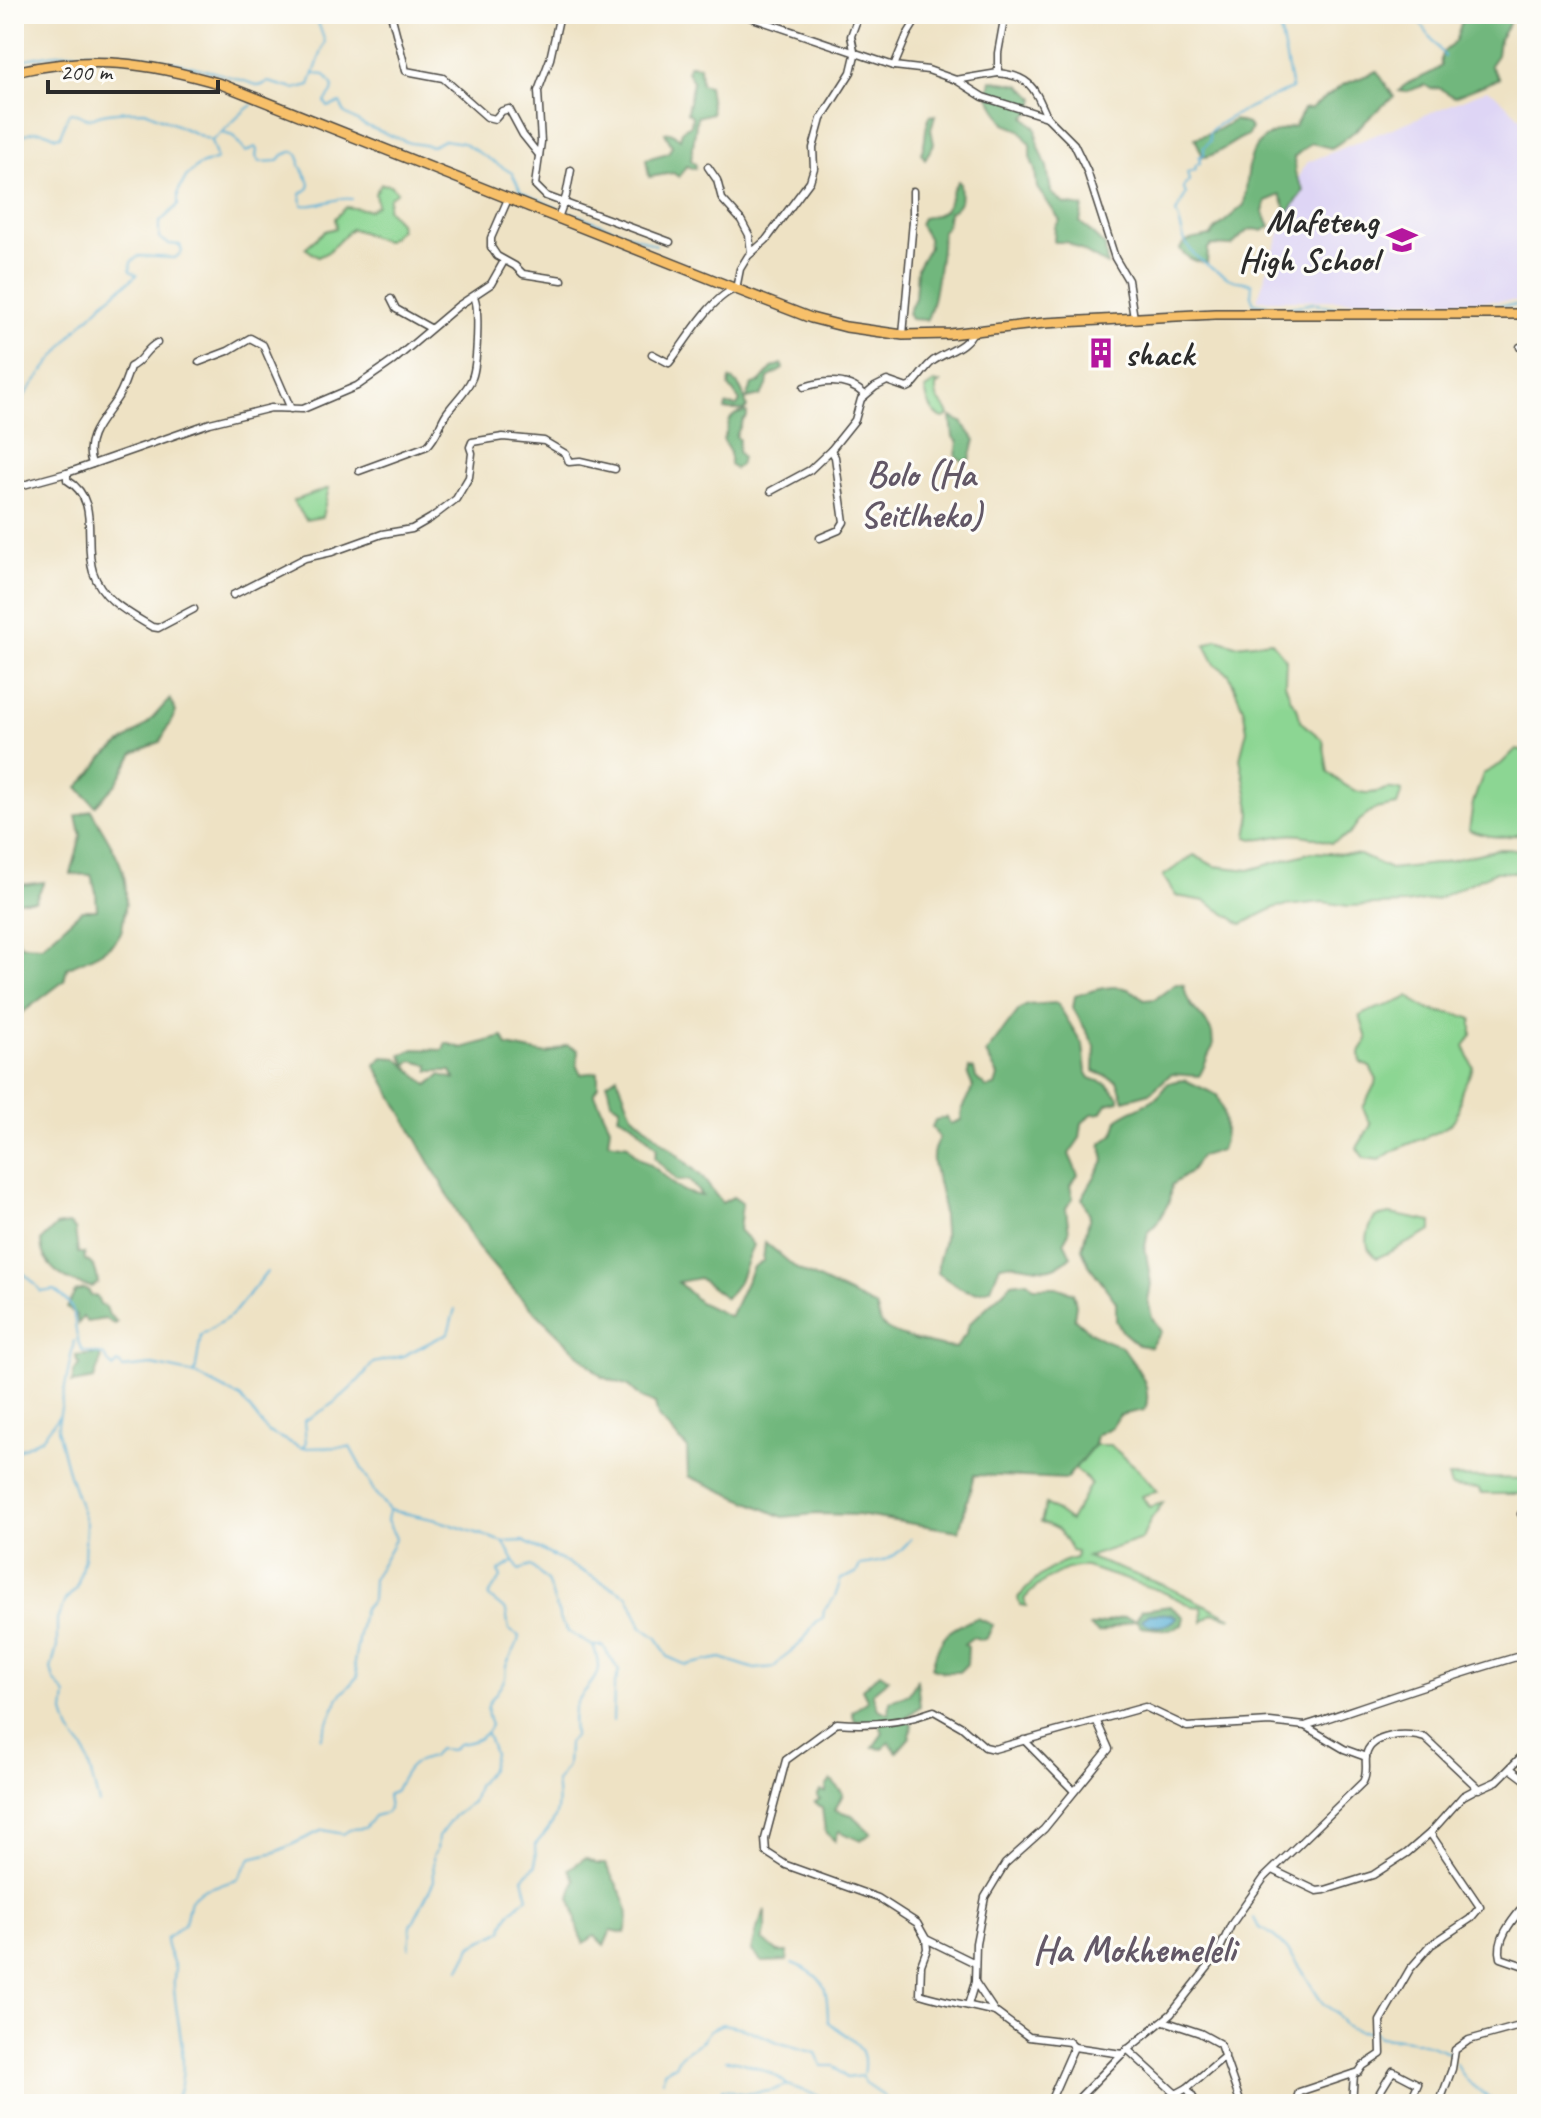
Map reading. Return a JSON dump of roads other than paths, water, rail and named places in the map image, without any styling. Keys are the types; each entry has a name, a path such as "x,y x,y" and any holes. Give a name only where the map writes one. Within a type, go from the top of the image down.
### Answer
{"main road":[{"path":"14,72 74,61 141,64 221,84 736,289 811,318 846,327 903,335 950,334 1134,318 1261,313 1527,314"}],"street":[{"path":"391,14 406,71 443,78 487,117 495,119 502,111 509,109 523,135 539,155"},
{"path":"560,14 550,59 538,91 539,155 535,185 546,196 670,242"},
{"path":"741,14 827,42 855,55 894,66 928,70 956,80 983,97 1047,117"},
{"path":"894,66 920,14"},
{"path":"998,73 1005,14"},
{"path":"652,354 669,363 708,310 729,291 736,289 740,269 751,253 761,247 810,181 814,168 813,148 821,119 844,84 855,55 851,36 857,15"},
{"path":"956,80 998,73 1018,76 1029,83 1047,117 1074,144 1087,171 1107,237 1128,280 1134,318"},
{"path":"708,167 717,180 722,199 741,220 749,235 751,253"},
{"path":"558,218 571,170"},
{"path":"903,335 913,191"},
{"path":"508,199 491,238 491,247 497,256 523,274 562,280"},
{"path":"16,487 67,473 210,423 271,408 303,409 357,386 491,284 504,261"},
{"path":"359,471 427,446 434,439 445,416 472,379 478,303 474,297"},
{"path":"391,299 396,309 430,328"},
{"path":"771,491 810,470 831,450 855,420 865,395 887,381 907,388 911,386 929,365 955,352 974,330"},
{"path":"199,362 250,338 263,345 291,409"},
{"path":"92,464 89,454 98,424 118,396 130,367 136,365 157,343"},
{"path":"804,387 831,381 857,386 865,395"},
{"path":"233,595 305,558 382,534 412,529 431,518 456,499 469,477 472,442 503,437 544,441 566,454 569,462 580,461 615,469"},
{"path":"820,538 839,530 844,522 835,457 831,450"},
{"path":"67,473 67,480 80,488 86,502 93,571 100,586 119,608 158,628 194,609"},
{"path":"1305,1726 1442,1678 1527,1654"},
{"path":"995,2012 939,2002 920,1994 921,1965 927,1949 926,1939 917,1923 878,1898 786,1865 766,1852 765,1839 786,1760 837,1723 888,1723 917,1718 934,1711 962,1727 988,1748 1145,1707 1187,1727 1270,1722 1305,1726 1344,1749 1366,1757"},
{"path":"968,2005 975,1982 978,1929 989,1888 1012,1856 1044,1829 1109,1749 1097,1722"},
{"path":"1073,2104 1124,2052 1164,2021 1216,1957 1244,1903 1273,1870 1363,1782 1367,1775 1368,1750 1381,1739 1415,1734 1425,1738 1476,1789"},
{"path":"1024,1740 1073,1790"},
{"path":"1273,1870 1317,1891 1373,1875 1407,1853 1430,1833 1463,1796 1488,1787 1527,1751"},
{"path":"1511,1769 1527,1781"},
{"path":"1295,2104 1299,2092 1354,2074 1381,2054 1380,2021 1410,1969 1431,1945 1470,1919 1480,1907 1430,1833"},
{"path":"1527,1902 1498,1949 1501,1958 1527,1967"},
{"path":"1516,1916 1527,1917"},
{"path":"926,1939 975,1963"},
{"path":"975,1982 995,2012 1029,2037 1069,2042 1074,2047 1124,2052 1176,2094 1225,2056"},
{"path":"1164,2021 1200,2033 1220,2044 1238,2103"},
{"path":"1439,2104 1452,2069 1455,2050 1469,2040 1527,2024"},
{"path":"1049,2104 1074,2047"},
{"path":"1378,2104 1380,2092 1393,2071 1418,2084 1409,2102 1423,2104"},
{"path":"1352,2104 1354,2074"},
{"path":"1187,2088 1197,2104"}],"water":[{"path":"1150,1614 1177,1617 1170,1623 1155,1626 1141,1620"}],"waterway":[{"path":"14,62 45,55 107,53 169,61 260,86 268,82 294,89 310,85 325,42 315,14"},
{"path":"1277,14 1292,89 1235,115 1209,133 1210,141 1204,147 1204,155 1199,157 1200,163 1195,170 1187,172 1189,181 1183,187 1186,194 1176,213 1186,243 1195,256 1210,267 1230,279 1252,284 1254,303 1286,308 1314,303 1338,308 1392,302 1418,308 1447,306"},
{"path":"1416,14 1445,57"},
{"path":"315,74 325,75 333,86 325,102 328,107 340,103 345,114 364,125 410,143 432,146 444,140 463,143 512,173 521,191 557,208"},
{"path":"14,409 75,331 137,275 130,271 131,262 139,256 175,258 182,252 180,245 169,244 159,238 159,223 178,205 178,192 186,177 198,166 217,159 211,141 252,105"},
{"path":"14,141 35,132 60,136 69,113 90,119 97,115 140,111 210,140"},
{"path":"223,133 233,136 246,152 255,147 260,162 278,161 283,155 294,151 299,155 300,165 310,183 301,194 302,205 352,199"},
{"path":"564,210 656,245"},
{"path":"1463,306 1527,305"},
{"path":"14,587 21,597 20,624 14,626"},
{"path":"14,1263 41,1292 55,1290 69,1303 82,1351 103,1355 113,1368 118,1363 123,1368 152,1365 195,1374 241,1398 268,1432 302,1448 350,1447 375,1493 389,1510 437,1520 504,1542 523,1541 582,1571 628,1596 642,1627 657,1638 668,1657 686,1665 721,1658 755,1669 775,1667 823,1618 824,1610 835,1597 841,1579 856,1574 860,1565 889,1558 911,1539"},
{"path":"195,1373 201,1335 232,1315 267,1272"},
{"path":"302,1448 306,1443 304,1421 342,1396 373,1363 403,1356 448,1333 455,1309"},
{"path":"74,1341 57,1429 86,1523 84,1557 77,1588 65,1600 57,1620 57,1647 51,1669 54,1680 66,1695 64,1713 70,1732 85,1751 99,1804"},
{"path":"14,1452 42,1438 59,1416"},
{"path":"321,1738 339,1697 358,1676 354,1663 363,1610 372,1600 373,1579 396,1538 387,1521 389,1510"},
{"path":"504,1543 519,1570 531,1566 547,1581 568,1632 593,1646 603,1646 619,1671 614,1687 613,1721"},
{"path":"174,2104 180,2090 183,2061 175,2001 175,1969 166,1939 185,1923 190,1900 202,1890 237,1880 251,1858 276,1852 323,1830 343,1834 351,1829 365,1828 374,1816 386,1813 389,1808 387,1795 395,1792 413,1765 432,1757 438,1749 452,1750 458,1744 485,1734 491,1725 488,1704 502,1685 506,1666 519,1636 509,1630 506,1611 488,1596 501,1578 499,1571 513,1562"},
{"path":"460,1969 472,1946 503,1930 508,1915 528,1897 523,1878 536,1865 535,1845 555,1817 558,1802 556,1782 567,1766 568,1743 574,1737 574,1709 597,1674 597,1657 593,1646"},
{"path":"409,1948 411,1926 434,1881 433,1855 437,1850 438,1837 454,1816 472,1803 477,1786 490,1769 494,1754 487,1734"},
{"path":"1254,1918 1259,1928 1270,1933 1287,1950 1322,2002 1336,2013 1347,2028 1373,2031 1378,2037 1424,2043 1452,2054"},
{"path":"792,1963 812,1973 822,1984 827,1999 828,2021 860,2048 863,2074"},
{"path":"663,2080 664,2071 675,2065 681,2055 703,2040 710,2030 722,2024 744,2028 816,2053 822,2066 834,2066 846,2078 862,2076 866,2084 885,2097 889,2104"},
{"path":"726,2060 758,2068 787,2085"},
{"path":"1456,2064 1468,2082 1498,2104"},
{"path":"698,2096 719,2098 722,2089 753,2093 787,2085 824,2098 829,2104"}],"place":[{"name":"Mafeteng High School","path":"1402,240"},
{"name":"shack","path":"1101,353"}],"district":[{"name":"Bolo (Ha Seitlheko)","path":"921,494"},
{"name":"Ha Mokhemeleli","path":"1134,1949"}]}
